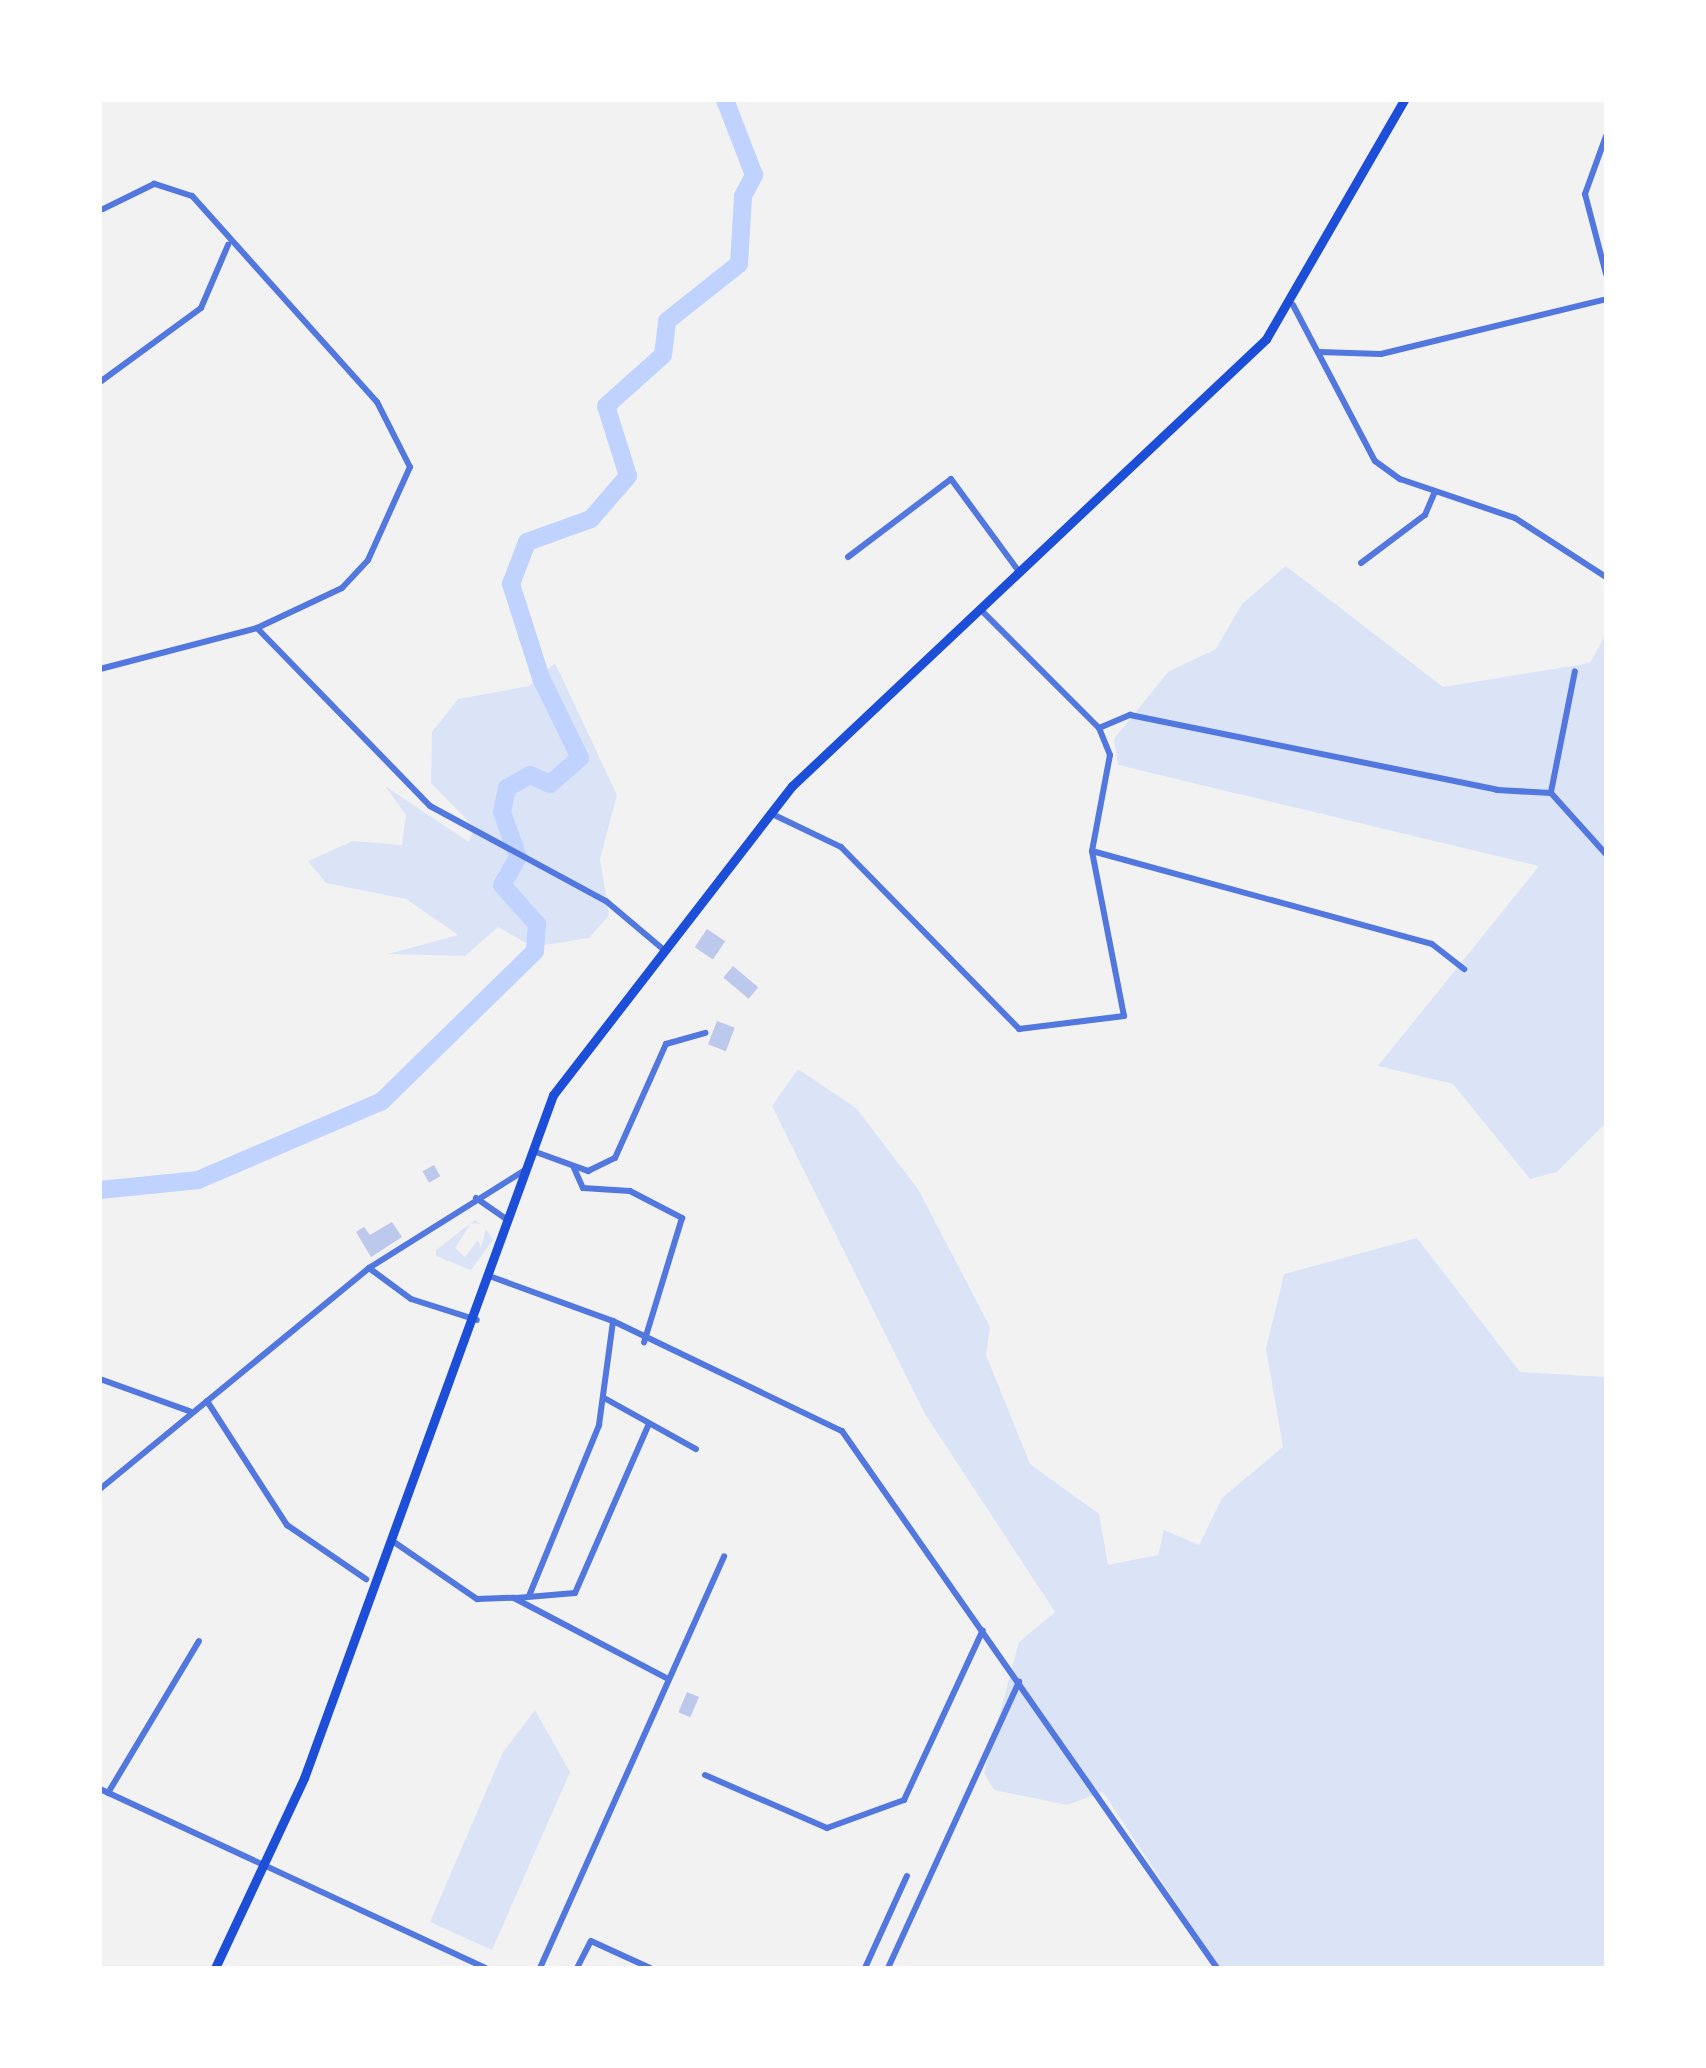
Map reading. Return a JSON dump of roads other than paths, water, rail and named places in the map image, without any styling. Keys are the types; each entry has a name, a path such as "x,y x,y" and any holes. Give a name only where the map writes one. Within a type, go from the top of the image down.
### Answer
{"main road":[{"path":"216,1968 263,1868 394,1542 477,1320 553,1095 770,813 1293,305 1404,100"}],"street":[{"path":"1606,136 1585,194 1606,274"},
{"path":"100,669 257,628 357,574 410,467 377,402 228,244 206,207 177,186 144,186 103,209"},
{"path":"100,382 202,308 228,244"},
{"path":"1318,352 1381,354 1606,299"},
{"path":"1293,305 1376,461 1436,492 1515,518 1606,578"},
{"path":"848,557 950,479 1020,574"},
{"path":"1362,563 1425,515 1436,492"},
{"path":"770,813 841,846 1019,1029 1109,1024 1124,1006 1092,851 1110,755 1099,728 981,610"},
{"path":"257,628 398,778 492,845 615,906 664,950"},
{"path":"1550,792 1574,671"},
{"path":"1099,728 1130,715 1497,790 1550,792 1606,854"},
{"path":"1092,851 1432,944 1464,969"},
{"path":"533,1151 574,1168 615,1158 666,1044 706,1032"},
{"path":"100,1489 188,1411 208,1402 369,1268 527,1168"},
{"path":"574,1168 583,1188 630,1191 682,1218 644,1342"},
{"path":"476,1198 510,1222"},
{"path":"369,1268 411,1299 477,1320"},
{"path":"492,1276 613,1321 644,1342 842,1432 984,1629 1217,1968"},
{"path":"529,1596 606,1399 613,1321"},
{"path":"100,1380 188,1411"},
{"path":"606,1399 648,1426 696,1449"},
{"path":"208,1402 287,1526 366,1579"},
{"path":"394,1542 477,1599 575,1592 648,1426"},
{"path":"540,1968 724,1556"},
{"path":"514,1598 668,1678"},
{"path":"705,1775 827,1828 904,1800 984,1629"},
{"path":"199,1641 104,1791 263,1868 486,1968"},
{"path":"888,1968 1020,1681"},
{"path":"864,1968 907,1876"},
{"path":"577,1968 591,1940 650,1968"}],"waterway":[{"path":"100,1190 198,1180 382,1101 535,951 537,924 502,885 518,857 502,812 507,788 530,775 550,784 580,758 541,678 511,584 527,542 591,519 628,476 606,406 663,355 667,321 739,264 743,196 754,175 725,100"}]}
